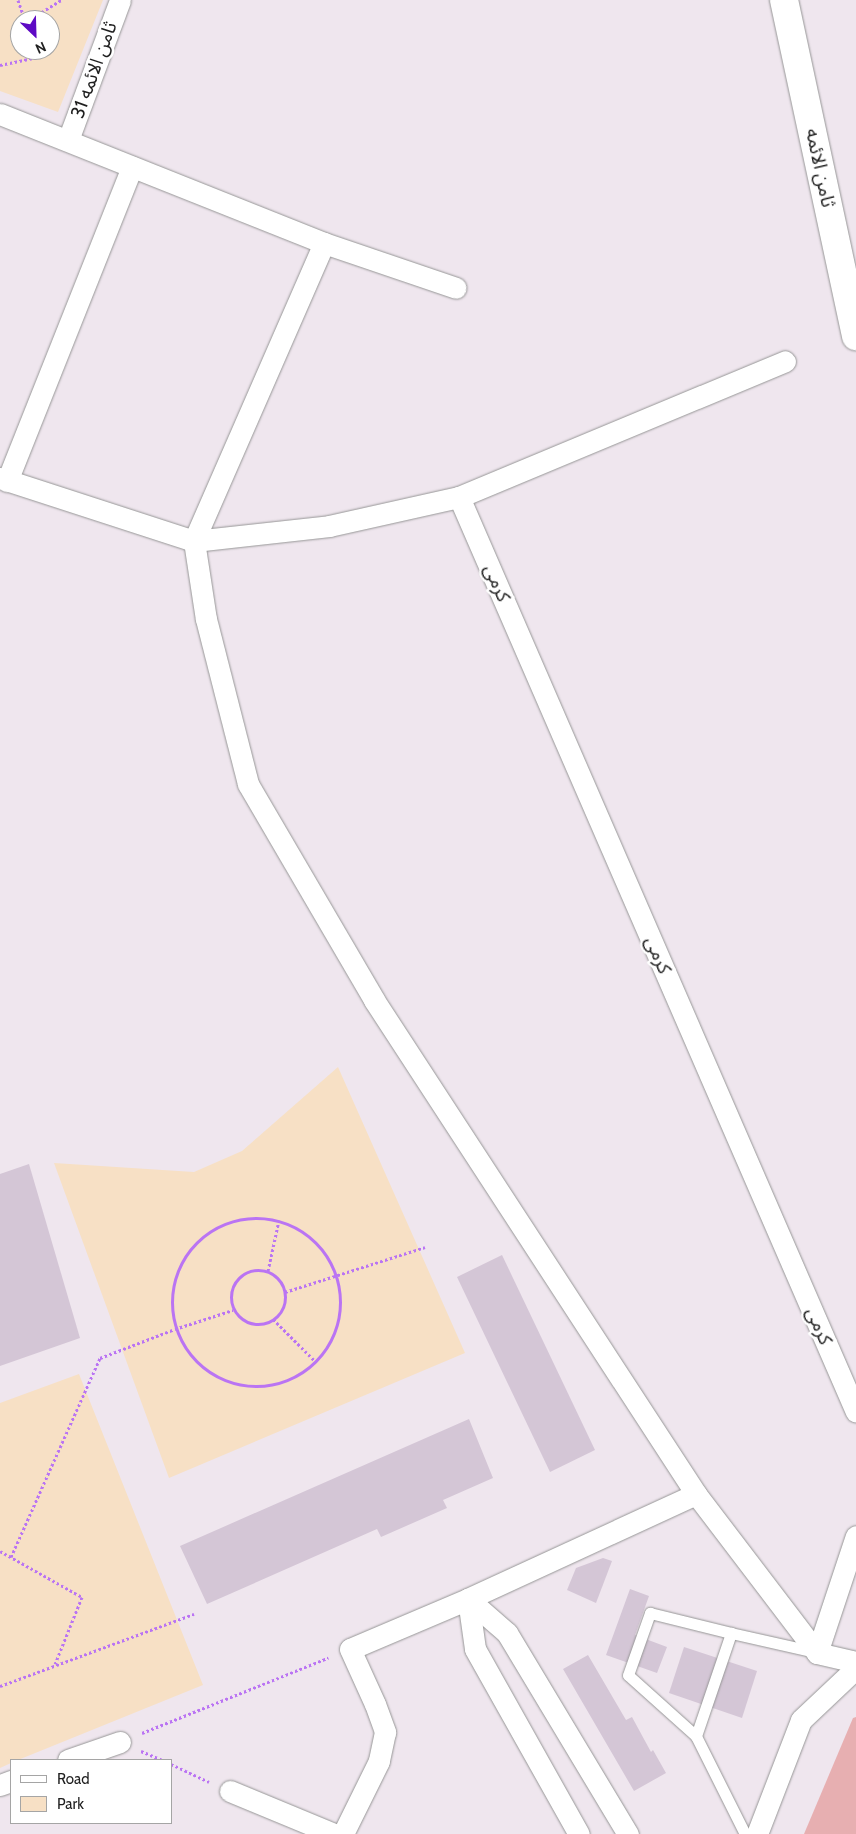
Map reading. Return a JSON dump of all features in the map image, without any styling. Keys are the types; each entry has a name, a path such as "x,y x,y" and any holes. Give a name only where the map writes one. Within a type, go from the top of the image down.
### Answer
{"street":[{"name":"ثامن الائمه 31","path":"68,140 120,0"},
{"name":"ثامن الائمه","path":"784,0 856,336"},
{"path":"0,114 324,243 456,288"},
{"path":"132,167 4,479 194,541 329,526 459,497 785,361"},
{"path":"324,243 194,541 206,619 248,784 374,1000 696,1494 817,1652 856,1662"},
{"name":"کرمی","path":"459,497 856,1412"},
{"path":"343,1834 379,1761 385,1732 375,1704 350,1649 468,1599 696,1494"},
{"path":"817,1652 856,1536"},
{"path":"468,1599 475,1649 579,1834"},
{"path":"468,1599 508,1633 628,1834"},
{"path":"757,1834 800,1720 856,1668"},
{"path":"71,1759 120,1742"},
{"path":"230,1791 334,1834"}],"lane":[{"path":"745,1834 696,1736 628,1675 650,1613 817,1652"},
{"path":"696,1736 731,1633"}],"path":[{"path":"44,10 61,0"},
{"path":"0,65 24,60"},
{"path":"248,1218 279,1220 304,1232 324,1252 337,1276 341,1299 338,1322 330,1344 316,1362 293,1379 265,1387 236,1385 210,1374 188,1354 175,1329 171,1299 177,1269 194,1244 219,1226 248,1218"},
{"path":"268,1271 279,1220"},
{"path":"285,1292 425,1247"},
{"path":"251,1270 268,1271 279,1280 285,1292 283,1307 273,1319 259,1324 244,1321 233,1310 230,1294 237,1279 251,1270"},
{"path":"11,1557 100,1358 175,1329 233,1310"},
{"path":"273,1319 316,1362"},
{"path":"0,1551 82,1597 55,1665"},
{"path":"0,1686 194,1614"},
{"path":"120,1742 350,1649"},
{"path":"172,1764 230,1791"}],"shaded area":[{"path":"856,1717 856,1834 804,1834 853,1718"}],"green space":[{"path":"0,0 103,0 58,112 0,91"},
{"path":"338,1067 465,1353 169,1478 54,1163 194,1172 242,1151"},
{"path":"79,1374 203,1685 20,1759 10,1759 10,1763 0,1768 0,1403"}],"building":[{"path":"29,1164 80,1338 0,1366 0,1174"},
{"path":"502,1255 595,1450 550,1472 457,1277"},
{"path":"469,1419 493,1478 443,1500 447,1508 381,1537 377,1529 207,1604 180,1546"},
{"path":"603,1558 612,1561 596,1603 567,1590 576,1568"},
{"path":"630,1589 649,1596 635,1635 667,1647 657,1673 606,1655"},
{"path":"684,1647 757,1671 742,1718 669,1693"},
{"path":"588,1655 626,1720 632,1717 651,1752 653,1750 666,1773 634,1791 563,1669"}]}
